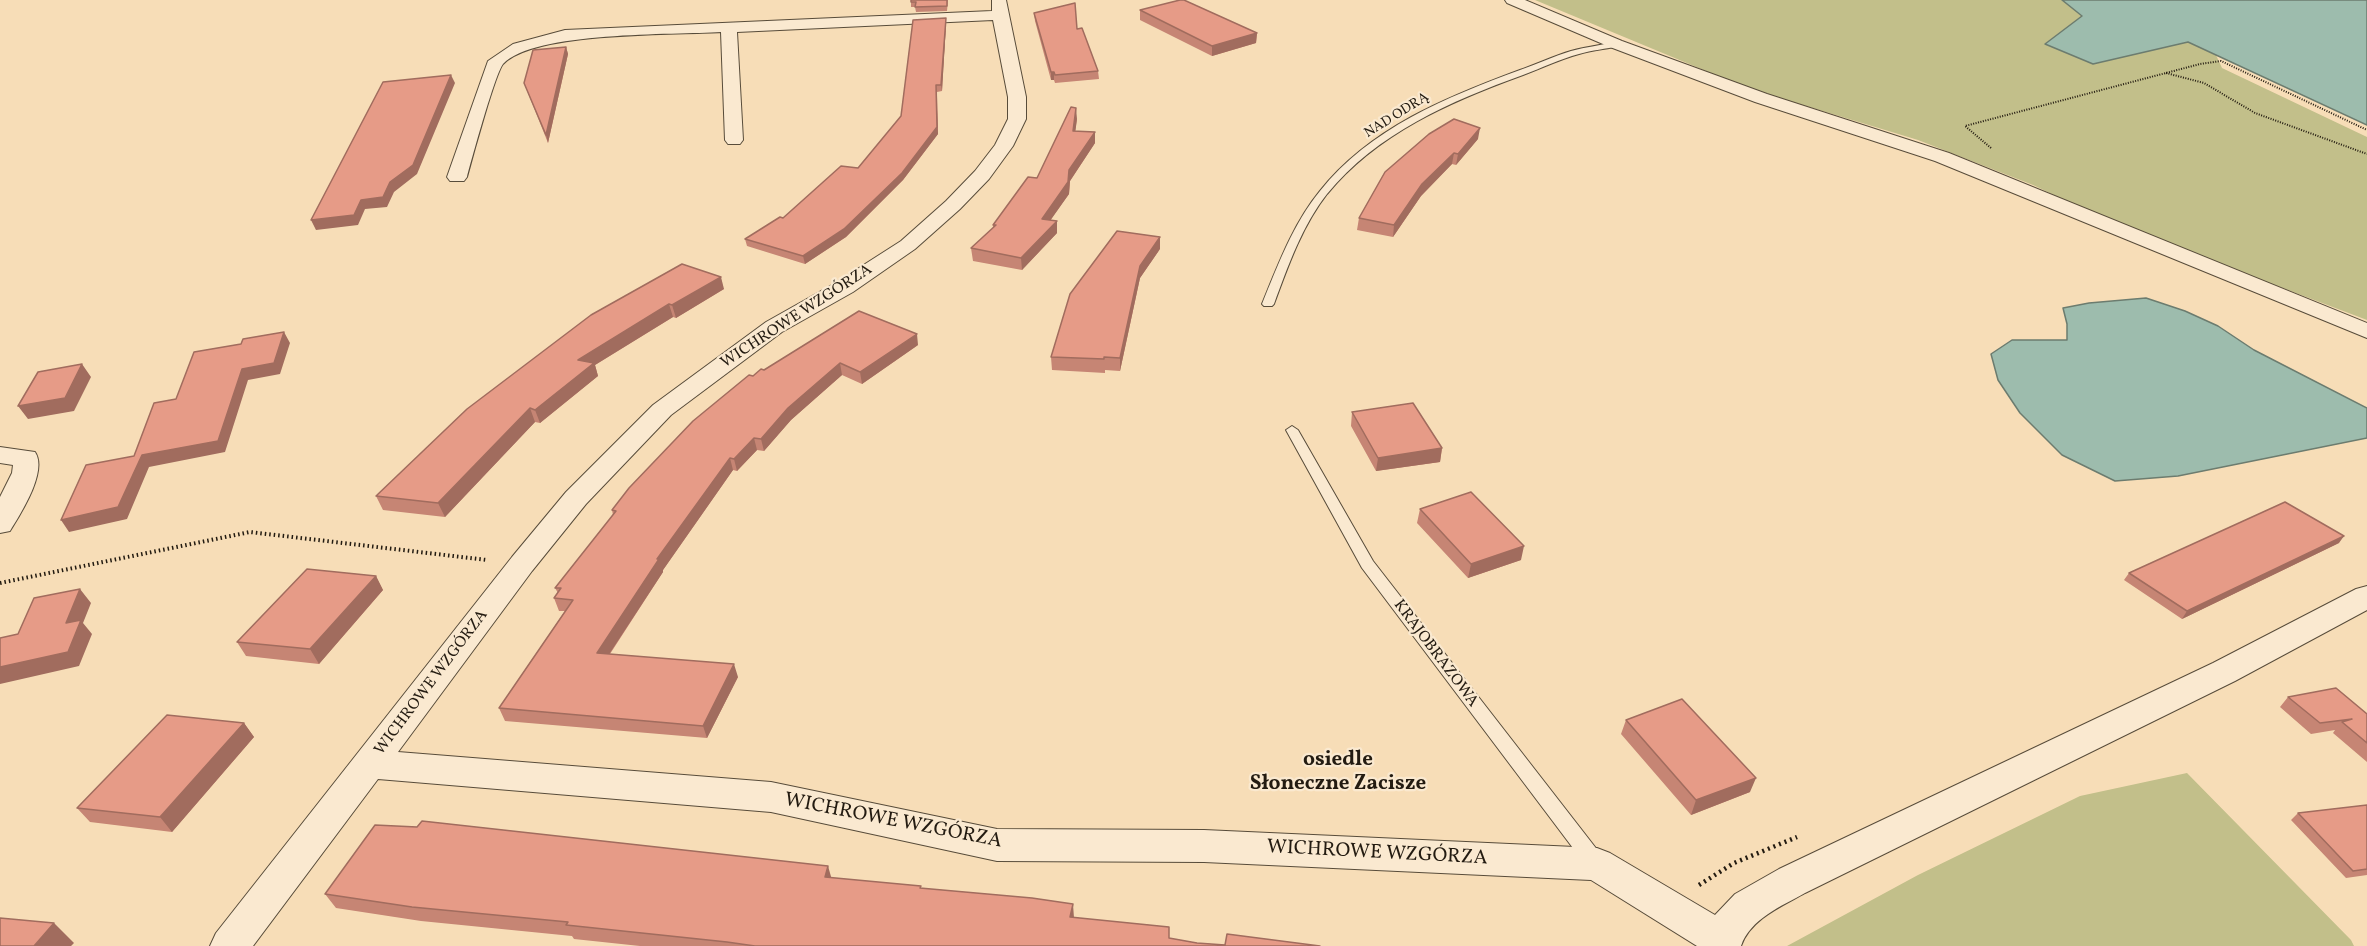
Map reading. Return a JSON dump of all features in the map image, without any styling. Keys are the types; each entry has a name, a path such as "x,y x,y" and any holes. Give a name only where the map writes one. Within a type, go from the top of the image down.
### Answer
{"street":[{"path":"1512,0 1616,44 1761,98 1942,157 2367,331"},
{"name":"WICHROWE WZGÓRZA","path":"230,946 522,564 576,498 662,410 774,327 845,287 908,245 953,205 982,175 1004,146 1017,119 1017,97 1000,7 729,27 565,35 538,40 503,56 494,64 457,177"},
{"path":"729,27 734,140"},
{"path":"0,454 26,458 26,473 0,524"},
{"path":"1597,864 1722,943 1736,916 1792,881 2224,672 2367,597"},
{"name":"WICHROWE WZGÓRZA","path":"370,764 771,797 997,845 1204,846 1597,864"}],"lane":[{"name":"NAD ODRĄ","path":"1268,304 1298,232 1323,192 1345,168 1378,142 1409,122 1467,92 1579,51 1616,44"},
{"name":"KRAJOBRAZOWA","path":"1292,430 1367,564 1597,864"}],"path":[{"path":"2024,191 2007,162 1965,126 2200,64 2221,61 2367,130"},
{"path":"2165,73 2204,83 2255,113 2367,154"},
{"path":"0,583 250,532 475,558"}],"shaded area":[{"path":"1535,0 2062,0 2083,16 2046,43 2093,64 2188,42 2216,55 2222,68 2367,137 2367,320 2119,226 2033,185 1918,140 1747,88"},
{"path":"2062,0 2367,0 2367,125 2188,42 2093,64 2045,44 2082,16"},
{"path":"2146,298 2185,311 2218,326 2254,350 2367,408 2367,438 2178,476 2115,481 2062,455 2020,413 1998,380 1991,354 2012,340 2067,340 2067,324 2063,308 2089,303"},
{"path":"2187,773 2351,940 2354,946 1787,946 1918,875 2080,796"}],"building":[{"path":"911,0 947,0 947,6 915,7 916,2 911,2"},
{"path":"1180,0 1257,33 1212,46 1140,10"},
{"path":"1075,3 1077,29 1082,28 1098,71 1055,75 1051,72 1034,13"},
{"path":"946,18 941,85 936,85 937,127 902,173 844,229 803,256 745,239 780,217 783,218 841,166 858,168 901,116 913,20"},
{"path":"566,47 546,135 524,83 533,50"},
{"path":"451,75 413,165 390,182 383,197 361,200 354,215 311,220 383,82"},
{"path":"1071,107 1076,108 1073,131 1095,132 1069,170 1068,182 1042,219 1057,221 1021,258 971,248 996,225 993,225 1028,177 1037,178"},
{"path":"1454,119 1480,128 1458,154 1454,153 1422,184 1394,225 1359,218 1385,172 1429,134"},
{"path":"1117,231 1160,237 1140,266 1120,358 1051,357 1070,294"},
{"path":"682,264 721,277 672,305 669,304 578,360 594,363 535,410 530,408 438,503 376,496 467,409 591,315"},
{"path":"859,311 917,334 860,372 840,363 788,408 761,439 754,438 734,459 730,458 657,559 659,559 597,653 734,664 703,726 499,708 573,600 554,598 561,588 555,588 616,511 612,510 629,488 693,421 749,375 753,376 761,369 764,370"},
{"path":"284,332 274,363 242,369 218,441 142,455 118,507 61,520 86,465 134,456 154,403 176,399 194,352 241,344 243,339"},
{"path":"82,364 65,398 18,406 38,372"},
{"path":"1413,403 1442,448 1378,458 1352,412"},
{"path":"1471,492 1524,546 1471,564 1420,509"},
{"path":"2285,502 2344,536 2187,611 2129,573"},
{"path":"307,569 376,576 310,649 237,642"},
{"path":"80,589 66,623 81,620 68,652 0,667 0,638 18,634 34,598"},
{"path":"2336,688 2367,714 2367,743 2342,722 2352,719 2320,723 2288,697"},
{"path":"1682,699 1756,778 1696,800 1626,720"},
{"path":"167,715 244,723 160,817 77,808"},
{"path":"2367,805 2367,869 2353,871 2298,813"},
{"path":"422,821 828,866 825,877 1073,904 1070,917 1169,927 1169,938 1197,943 1225,945 1227,934 1320,946 755,946 566,925 568,922 412,907 325,894 375,825 417,827"},
{"path":"0,918 54,923 34,946 0,946"}],"district":[{"name":"osiedle Słoneczne Zacisze","path":"1338,773"}]}
